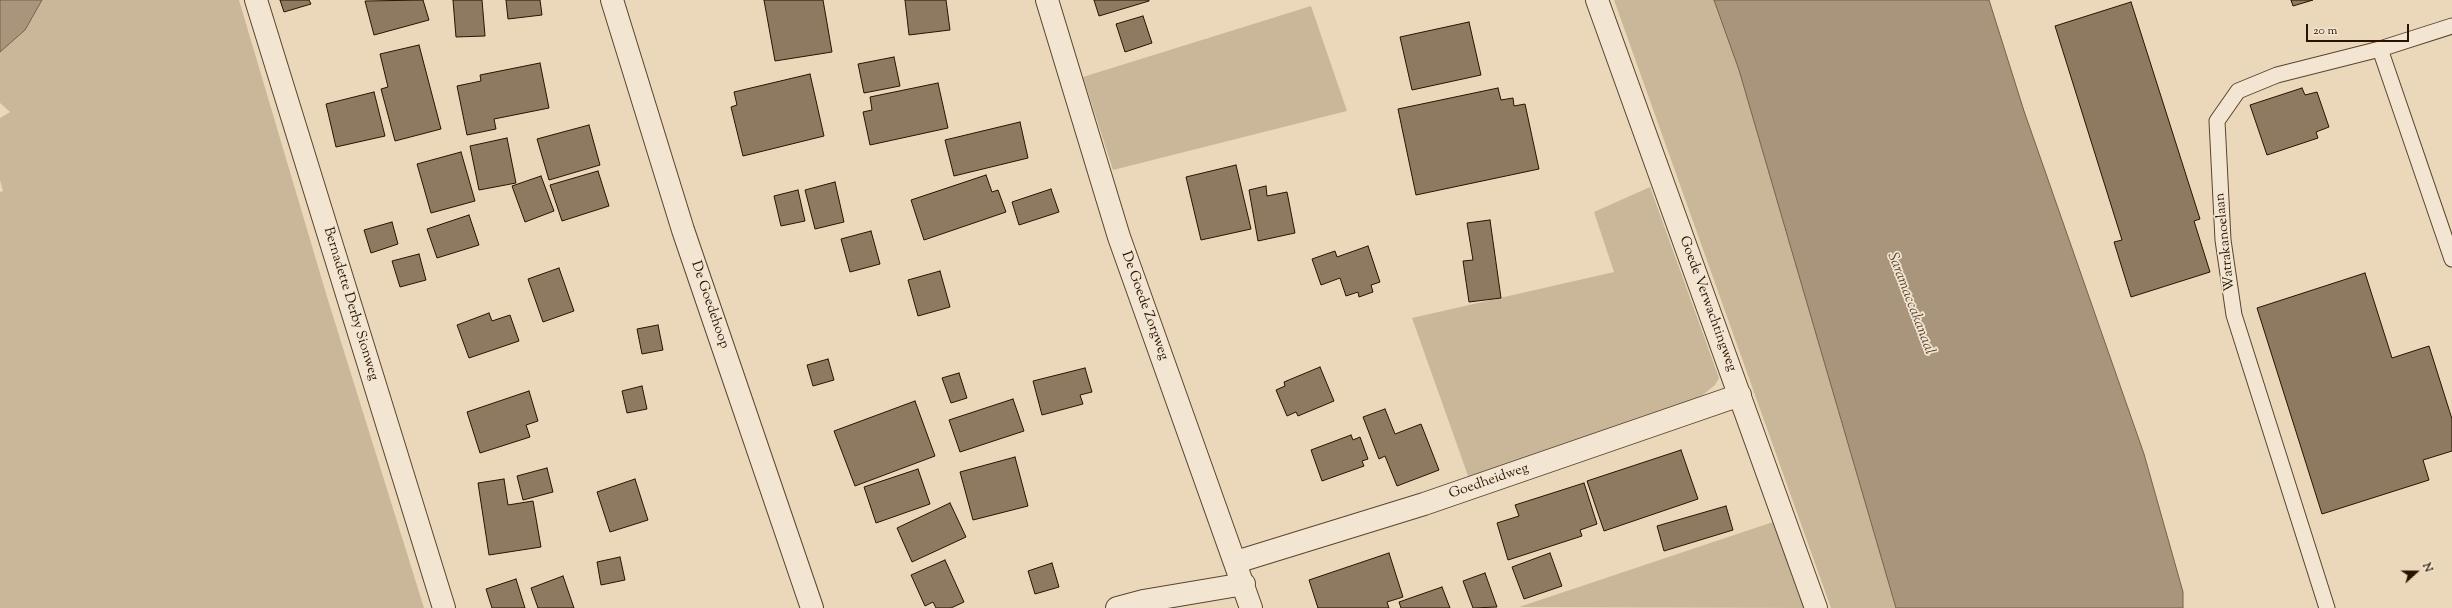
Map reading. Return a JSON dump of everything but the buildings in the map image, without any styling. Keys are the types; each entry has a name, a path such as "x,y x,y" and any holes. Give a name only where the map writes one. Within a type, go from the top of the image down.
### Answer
{"street":[{"name":"Bernadette Derby Sionweg","path":"256,0 444,608"},
{"name":"De Goedehoop","path":"612,0 683,230 812,608"},
{"name":"De Goede Zorgweg","path":"1047,0 1119,236 1244,584 1251,608"},
{"name":"Goede Verwachtingweg","path":"1597,0 1816,608"},
{"name":"Goedheidweg","path":"1236,562 1424,504 1740,395"},
{"path":"1117,608 1143,600 1244,584"}],"lane":[{"name":"Watrakanoelaan","path":"2327,608 2234,314 2223,240 2217,121 2238,91 2277,75 2380,49 2452,26"},
{"path":"2380,49 2452,260"}],"shaded area":[{"path":"42,0 239,0 328,300 424,608 0,608 0,192 3,191 0,180 0,118 10,112 0,103 0,52 25,30"},
{"path":"1614,0 1714,0 1739,70 1896,608 1831,608"},
{"path":"1311,6 1347,111 1113,170 1083,77"},
{"path":"1650,187 1719,378 1715,385 1699,398 1472,487 1412,318 1614,272 1594,212"},
{"path":"1773,522 1804,608 1519,607"}],"water":[{"path":"0,0 42,0 25,30 0,52"},
{"name":"Saramaccakanaal","path":"1714,0 1989,0 2024,111 2144,454 2183,592 2183,608 1896,608 1739,70"}]}
